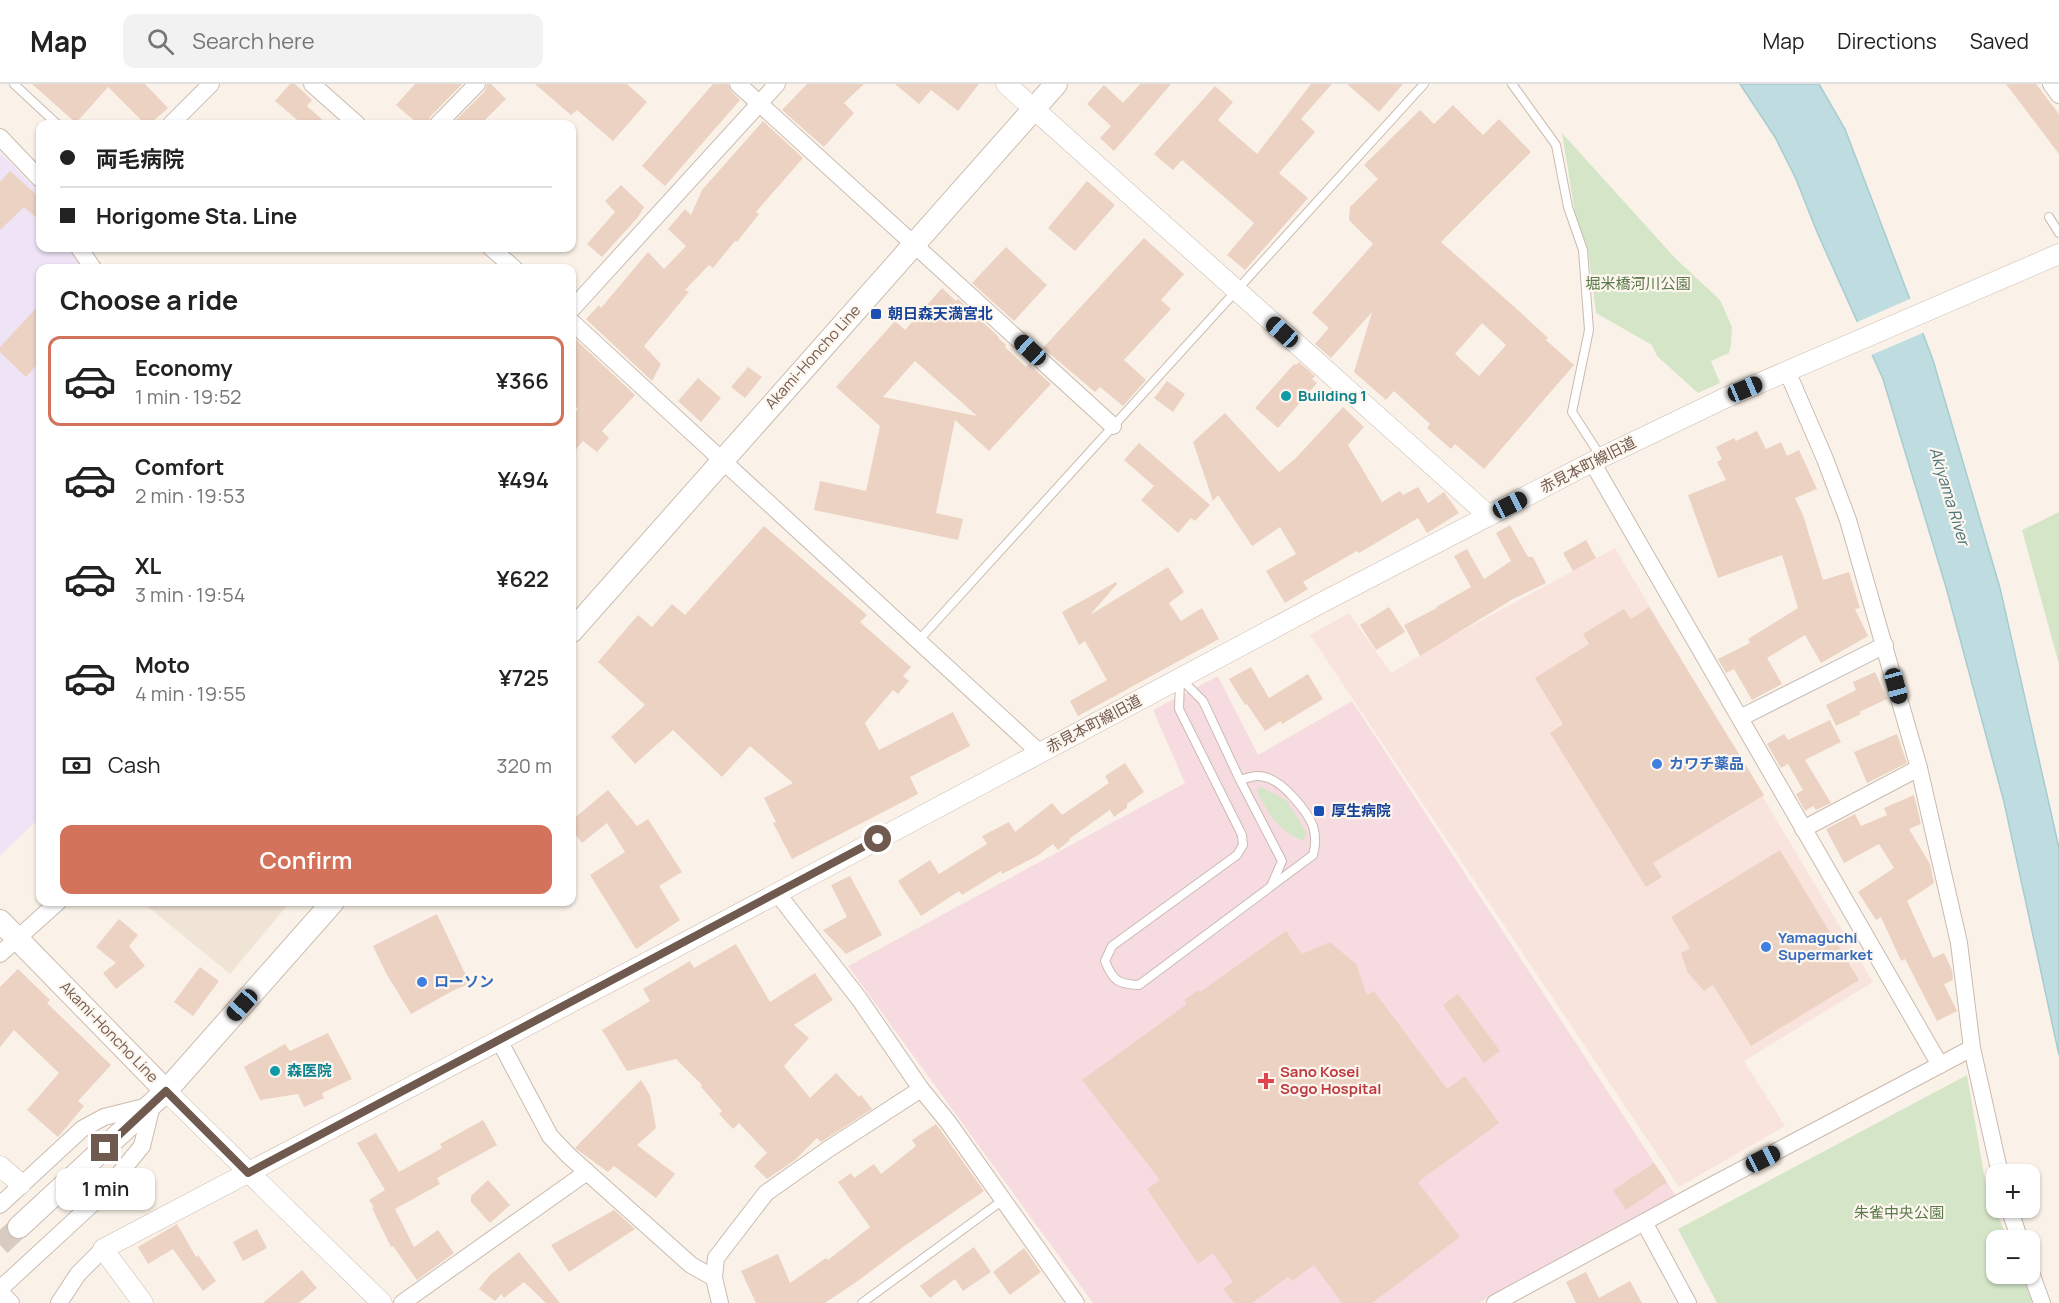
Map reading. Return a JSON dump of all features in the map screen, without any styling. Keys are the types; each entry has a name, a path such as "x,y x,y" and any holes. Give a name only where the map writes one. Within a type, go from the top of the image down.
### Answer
{"main road":[{"name":"Akami-Honcho Line","path":"576,626 1056,84"},
{"name":"Akami-Honcho Line","path":"0,921 159,1098 329,906"},
{"path":"20,1227 159,1098"}],"street":[{"path":"175,120 211,84"},
{"path":"312,84 352,120"},
{"path":"442,120 477,84"},
{"path":"738,84 1113,426"},
{"path":"576,305 777,84"},
{"path":"1006,84 1489,516"},
{"path":"2050,84 2059,95"},
{"path":"0,137 36,174"},
{"path":"496,252 509,264"},
{"name":"赤見本町線旧道","path":"103,1249 1039,752 1596,460 1725,398 2059,254"},
{"path":"576,326 1039,752"},
{"path":"1787,371 1825,459 1848,520 1919,768 1959,943 1972,1048 1998,1164"},
{"path":"1596,460 1803,829 1940,1065"},
{"path":"1740,718 1885,645"},
{"path":"1803,829 1919,768"},
{"path":"777,893 860,1000 921,1089 948,1122 1076,1303"},
{"path":"0,954 53,906"},
{"path":"499,1040 550,1136 691,1265 714,1278"},
{"path":"1496,1303 1972,1048"},
{"path":"720,1303 714,1278 716,1258 766,1193 921,1089"},
{"path":"159,1098 248,1173 382,1303"},
{"path":"0,1205 82,1129 104,1117 159,1098"},
{"path":"11,1303 0,1291 102,1196 142,1146 159,1098"},
{"path":"0,1166 21,1184"},
{"path":"402,1303 587,1172"},
{"path":"1644,1222 1688,1303"},
{"path":"59,1303 78,1274 103,1249 143,1303"},
{"path":"2035,1284 2042,1303"}],"lane":[{"path":"14,84 53,120"},
{"path":"919,640 1424,84"},
{"path":"1512,84 1556,145 1568,207 1583,250 1589,330 1572,412 1596,460"},
{"path":"2049,217 2059,232"},
{"path":"1180,678 1203,701 1282,861 1271,885"},
{"path":"1180,678 1179,709 1242,835 1243,845 1237,855 1112,946 1105,961 1111,977 1123,984 1139,985 1313,855 1315,835 1312,824 1292,795 1270,778 1257,776 1240,780"},
{"path":"862,1303 1003,1200"}],"shaded area":[{"path":"0,152 36,189 36,252 71,252 81,264 36,264 36,821 0,856"},
{"path":"1615,548 1873,982 1744,1061 1785,1126 1679,1187 1310,635 1349,613 1391,673 1451,637"},
{"name":"Sano Kosei Sogo Hospital","path":"1218,676 1258,755 1352,701 1676,1196 1479,1303 1093,1303 848,966 1185,783 1153,710"},
{"path":"147,906 287,906 230,974"}],"green space":[{"name":"堀米橋河川公園","path":"1562,133 1675,258 1720,300 1732,327 1729,353 1711,361 1720,383 1698,393 1657,356 1652,345 1596,313 1588,250 1575,213"},
{"path":"2059,512 2059,664 2022,530"},
{"path":"1262,787 1287,801 1307,833 1303,841 1286,831 1271,815 1257,792 1258,788"},
{"name":"朱雀中央公園","path":"1967,1075 1986,1186 1986,1218 1999,1218 2004,1230 1986,1230 1986,1284 2025,1284 2033,1303 1717,1303 1678,1229"}],"water":[{"name":"Akiyama River","path":"1740,84 1819,84 1845,129 1933,360 2000,588 2059,848 2059,1055 2004,802 1946,587 1883,379 1817,232 1796,179 1775,137"}],"pier":[{"path":"1912,298 1925,332 1869,356 1855,323"}],"building":[{"path":"32,84 145,84 168,108 154,120 141,120 108,87 79,120 73,120"},
{"path":"290,84 295,84 312,100 307,106 323,120 297,120 275,101"},
{"path":"415,84 462,84 429,120 413,120 396,105"},
{"path":"487,84 491,84 506,99 485,120 456,120 485,91"},
{"path":"535,84 627,84 647,102 613,141 577,110 571,115"},
{"path":"713,84 728,84 740,100 665,186 642,166"},
{"path":"807,84 864,84 844,103 854,113 824,147 782,110"},
{"path":"895,84 979,84 958,111 931,90 919,104"},
{"path":"1140,84 1171,84 1114,151 1100,138 1111,126 1087,104 1104,85 1123,103"},
{"path":"1311,84 1332,84 1301,119 1315,132 1279,173 1308,198 1245,270 1227,255 1254,223 1182,160 1173,170 1154,154 1215,86 1233,102 1218,120 1257,154"},
{"path":"1347,84 1403,84 1379,112"},
{"path":"2006,84 2036,84 2059,114 2059,154"},
{"path":"1453,105 1483,135 1499,119 1531,152 1441,242 1519,311 1574,365 1484,469 1455,444 1451,449 1427,428 1430,424 1394,391 1386,400 1354,372 1372,312 1331,358 1315,344 1329,328 1312,313 1373,244 1349,220 1350,207 1378,179 1364,165 1420,110 1434,124","holes":["1482,323 1506,345 1479,376 1455,354"]},
{"path":"763,121 803,158 756,212 759,214 737,242 735,241 713,268 709,265 685,290 689,292 644,346 661,364 652,381 586,319 599,305 601,308 648,252 664,269 686,246 668,229 685,209 691,215 702,190"},
{"path":"10,171 36,194 36,218 24,207 0,230 0,182"},
{"path":"1087,181 1115,205 1075,251 1048,228"},
{"path":"621,185 644,207 638,217 602,257 587,244 615,212 605,201"},
{"path":"1144,238 1184,274 1161,300 1171,309 1124,360 1146,380 1123,406 1100,387 1095,392 1043,348"},
{"path":"1006,247 1047,285 1014,321 972,283"},
{"path":"942,288 956,301 958,299 999,337 1006,345 1005,347 1026,367 1029,364 1051,384 989,451 955,420 936,513 963,519 958,540 814,510 820,481 866,491 880,426 836,387 895,321 905,330","holes":["915,361 977,416 883,397"]},
{"path":"36,308 36,366 26,377 0,352 0,347"},
{"path":"576,340 635,395 602,431 609,438 597,452 583,441 576,449 576,412 578,409 576,407"},
{"name":"Building 1","path":"1299,362 1315,376 1312,379 1317,383 1278,428 1255,408 1294,364"},
{"path":"748,367 762,377 745,398 731,387"},
{"path":"698,378 721,398 701,422 678,401"},
{"path":"1167,381 1185,394 1173,412 1154,398"},
{"path":"1343,407 1364,427 1348,445 1382,502 1400,491 1403,495 1418,487 1428,503 1444,492 1459,513 1427,533 1418,518 1359,553 1357,551 1303,582 1308,589 1285,603 1266,571 1296,554 1280,527 1252,546 1218,495 1213,501 1193,442 1225,413 1279,472 1295,459"},
{"path":"1757,431 1766,449 1781,442 1787,456 1799,450 1817,489 1795,498 1803,515 1823,580 1849,572 1860,608 1855,609 1868,636 1821,663 1805,635 1767,658 1782,684 1752,700 1734,669 1726,673 1718,659 1750,643 1748,639 1798,608 1782,555 1718,578 1688,495 1726,480 1717,462 1722,459 1716,447 1734,438 1736,441"},
{"path":"1139,443 1210,505 1195,521 1191,518 1178,533 1141,500 1154,486 1124,460"},
{"path":"1510,525 1528,557 1533,557 1546,583 1513,599 1420,656 1404,625 1471,587 1454,556 1467,549 1484,579 1511,561 1496,533"},
{"path":"764,526 867,615 860,622 911,667 903,676 909,681 898,694 893,690 865,723 879,750 953,712 970,746 910,777 918,794 792,859 773,823 776,822 764,798 793,783 750,746 722,777 673,730 635,764 611,737 645,705 598,662 638,615 652,627 672,604 685,615"},
{"path":"1586,540 1596,558 1573,571 1563,553"},
{"path":"1168,567 1184,592 1169,603 1181,621 1202,608 1219,639 1078,716 1070,701 1107,680 1085,641 1079,645 1062,612 1116,582 1117,584 1090,615"},
{"path":"1389,607 1405,632 1376,650 1360,625"},
{"name":"カワチ薬品","path":"1649,607 1764,795 1653,863 1662,877 1646,887 1550,733 1563,724 1535,678 1589,644 1583,634 1624,609 1631,619"},
{"path":"1251,667 1269,698 1308,674 1323,699 1282,724 1281,721 1265,731 1229,679"},
{"path":"1875,672 1887,699 1836,726 1826,705 1856,690 1853,682"},
{"path":"1830,720 1841,742 1805,760 1831,803 1816,810 1813,806 1805,811 1796,794 1803,790 1788,764 1781,768 1767,744 1784,734 1788,740"},
{"path":"1897,734 1907,763 1867,783 1854,752"},
{"path":"1125,763 1144,792 1114,817 1110,810 1069,839 1058,850 1053,844 1037,856 1002,874 1001,871 962,895 959,891 921,916 898,881 930,860 939,874 987,844 982,836 1009,822 1015,832 1052,803 1062,815 1109,783 1105,776"},
{"path":"608,790 637,826 648,819 682,872 659,886 680,920 636,949 590,875 625,852 607,823 582,843 576,835 576,817"},
{"path":"1914,795 1921,824 1909,829 1930,864 1934,883 1907,901 1933,958 1944,953 1952,970 1953,980 1944,984 1957,1011 1937,1021 1905,959 1901,961 1881,917 1876,920 1858,892 1894,868 1879,844 1844,863 1826,829 1855,814 1861,826 1887,815 1884,808"},
{"path":"1780,850 1859,980 1751,1046 1713,985 1704,991 1688,973 1681,953 1690,948 1671,917"},
{"path":"850,876 882,935 846,954 823,930 847,917 831,885"},
{"path":"437,914 470,984 456,989 411,1014 386,973 373,946"},
{"path":"119,919 138,935 129,946 145,966 116,989 103,973 116,963 96,947"},
{"path":"1286,931 1302,954 1330,942 1356,964 1367,995 1374,991 1447,1089 1465,1076 1499,1123 1418,1182 1460,1237 1372,1303 1342,1303 1314,1265 1292,1281 1288,1277 1252,1303 1234,1303 1223,1289 1233,1282 1213,1253 1198,1264 1147,1189 1160,1180 1082,1080 1187,1004 1184,1000 1198,990 1200,992"},
{"path":"736,944 770,1002 815,973 833,1000 794,1025 809,1038 784,1066 810,1098 836,1073 859,1097 861,1095 872,1109 821,1142 817,1138 795,1160 767,1179 754,1166 767,1153 739,1123 733,1129 719,1114 722,1111 701,1087 702,1085 676,1059 627,1071 602,1030 650,1001 643,989 690,961 694,968"},
{"path":"200,967 219,981 193,1016 174,1002"},
{"path":"18,969 50,1000 47,1003 111,1065 78,1101 84,1106 58,1137 27,1110 59,1073 14,1030 0,1047 0,987"},
{"path":"1458,994 1500,1051 1484,1063 1443,1005"},
{"path":"328,1033 352,1079 322,1093 324,1098 304,1107 298,1094 260,1100 244,1067 285,1044 290,1051"},
{"path":"641,1080 650,1095 656,1128 637,1145 675,1174 656,1198 614,1166 608,1172 575,1148"},
{"path":"483,1120 497,1145 437,1178 440,1184 395,1209 414,1247 438,1230 454,1253 417,1280 393,1246 391,1247 372,1208 374,1207 369,1200 385,1190 357,1143 376,1133 399,1172 442,1148 440,1144"},
{"path":"936,1124 984,1191 825,1303 756,1303 741,1271 778,1254 790,1283 826,1258 828,1260 870,1227 838,1182 851,1173 854,1178 874,1164 881,1174 916,1146 912,1140"},
{"path":"1654,1163 1667,1182 1626,1210 1613,1190"},
{"path":"488,1180 510,1205 490,1223 471,1202 471,1196"},
{"path":"614,1210 635,1229 569,1272 551,1245"},
{"path":"177,1224 196,1257 198,1255 216,1281 203,1291 173,1249 148,1264 138,1247"},
{"path":"257,1229 267,1248 243,1261 233,1242"},
{"path":"974,1247 991,1272 963,1291 955,1279 930,1298 920,1286"},
{"path":"1024,1248 1041,1272 1010,1295 993,1272"},
{"path":"519,1252 560,1303 546,1303 524,1282 504,1298 501,1294 495,1301 479,1289 490,1275"},
{"path":"302,1270 317,1288 299,1303 263,1303"},
{"path":"1586,1272 1599,1298 1630,1281 1642,1303 1576,1303 1566,1282"}],"tunnel":[{"path":"0,1245 19,1227"}],"place":[{"name":"朝日森天満宮北","path":"876,314"},
{"name":"Building 1","path":"1286,396"},
{"name":"カワチ薬品","path":"1657,764"},
{"name":"厚生病院","path":"1319,811"},
{"name":"Yamaguchi Supermarket","path":"1766,947"},
{"name":"ローソン","path":"422,982"},
{"name":"森医院","path":"275,1071"},
{"name":"Sano Kosei Sogo Hospital","path":"1266,1081"}],"route":[{"path":"105,1148 166,1091 248,1173 878,839"}]}
